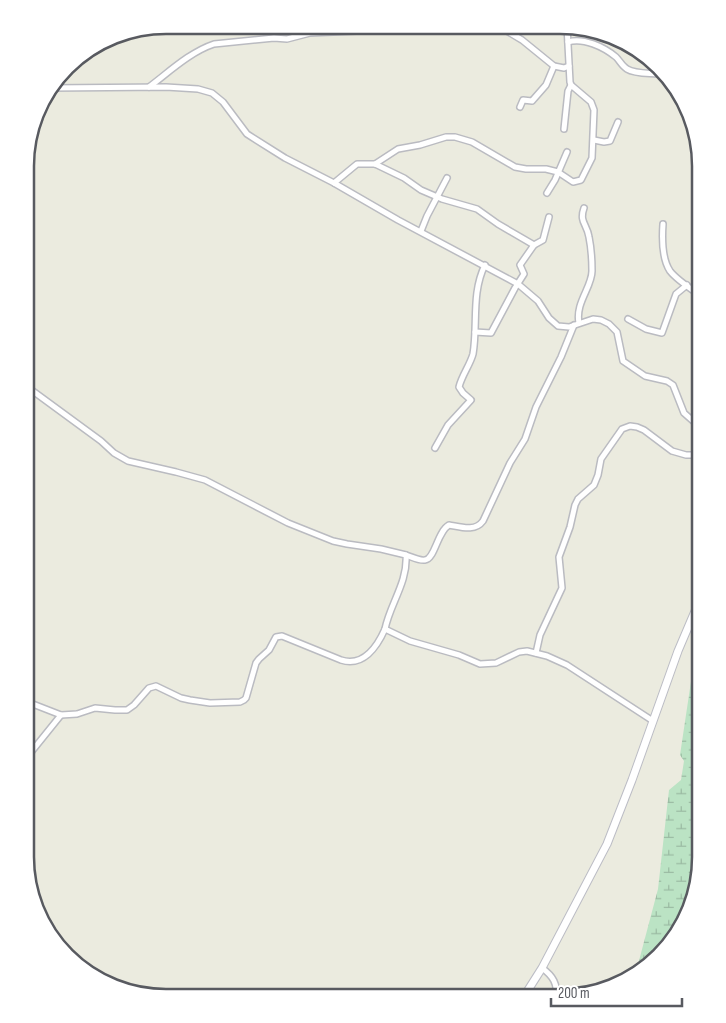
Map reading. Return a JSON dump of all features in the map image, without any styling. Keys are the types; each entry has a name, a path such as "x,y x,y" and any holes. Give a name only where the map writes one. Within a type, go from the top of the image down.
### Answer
{"main road":[{"path":"529,989 542,968 607,844 678,651 692,618"}],"street":[{"path":"149,87 205,47 214,44 274,38 287,39 306,34"},
{"path":"513,34 554,66 564,68 569,66"},
{"path":"564,129 568,91 571,85 568,34"},
{"path":"568,42 574,40 583,41 604,50 616,58 628,70 655,74"},
{"path":"520,108 523,100 532,101 546,85 554,66"},
{"path":"375,164 398,149 446,137 454,137 472,142 521,169 541,168 558,172 573,182 581,180 592,158 594,140 593,105 592,102 571,85"},
{"path":"59,88 149,87 198,89 212,93 223,102 247,134 286,158 398,220 518,284 538,301 553,323 563,328 593,319 602,320 609,324 617,332 623,361 646,376 667,381 673,385 684,413 692,420"},
{"path":"594,140 610,141 618,122"},
{"path":"546,193 555,180 567,152"},
{"path":"334,183 356,164 375,164 437,197 477,209 534,245"},
{"path":"421,231 447,178"},
{"path":"34,392 128,461 205,480 288,523 333,541 381,549 427,560 430,558 438,539 446,527 449,525 472,528 477,527 483,522 510,463 525,439 536,407 576,324 581,303 592,274 589,235 582,218 584,208"},
{"path":"475,332 491,333 525,273 520,265 534,245 543,240 549,217"},
{"path":"663,224 662,240 668,265 671,271 692,289"},
{"path":"435,448 448,425 471,400 463,393 460,386 472,357 476,294 485,265"},
{"path":"628,319 646,329 662,333 676,294 687,285"},
{"path":"536,652 540,635 562,588 559,557 570,527 575,505 594,485 601,459 622,429 630,426 637,427 672,451 692,456"},
{"path":"34,705 61,715 78,714 95,708 127,710 149,688 156,686 180,698 190,700 210,703 240,702 246,698 259,658 269,650 276,637 282,636 341,660 357,661 374,650 385,629 404,578 406,555"},
{"path":"385,629 410,641 459,655 480,664 496,663 519,652 536,652 567,665 653,721"},
{"path":"34,749 61,715"},
{"path":"542,968 548,972 556,983 556,989"}],"green space":[{"path":"692,675 692,866 690,883 679,916 670,931 660,944 638,964 658,889 669,790 681,780 684,761 680,755"}]}
